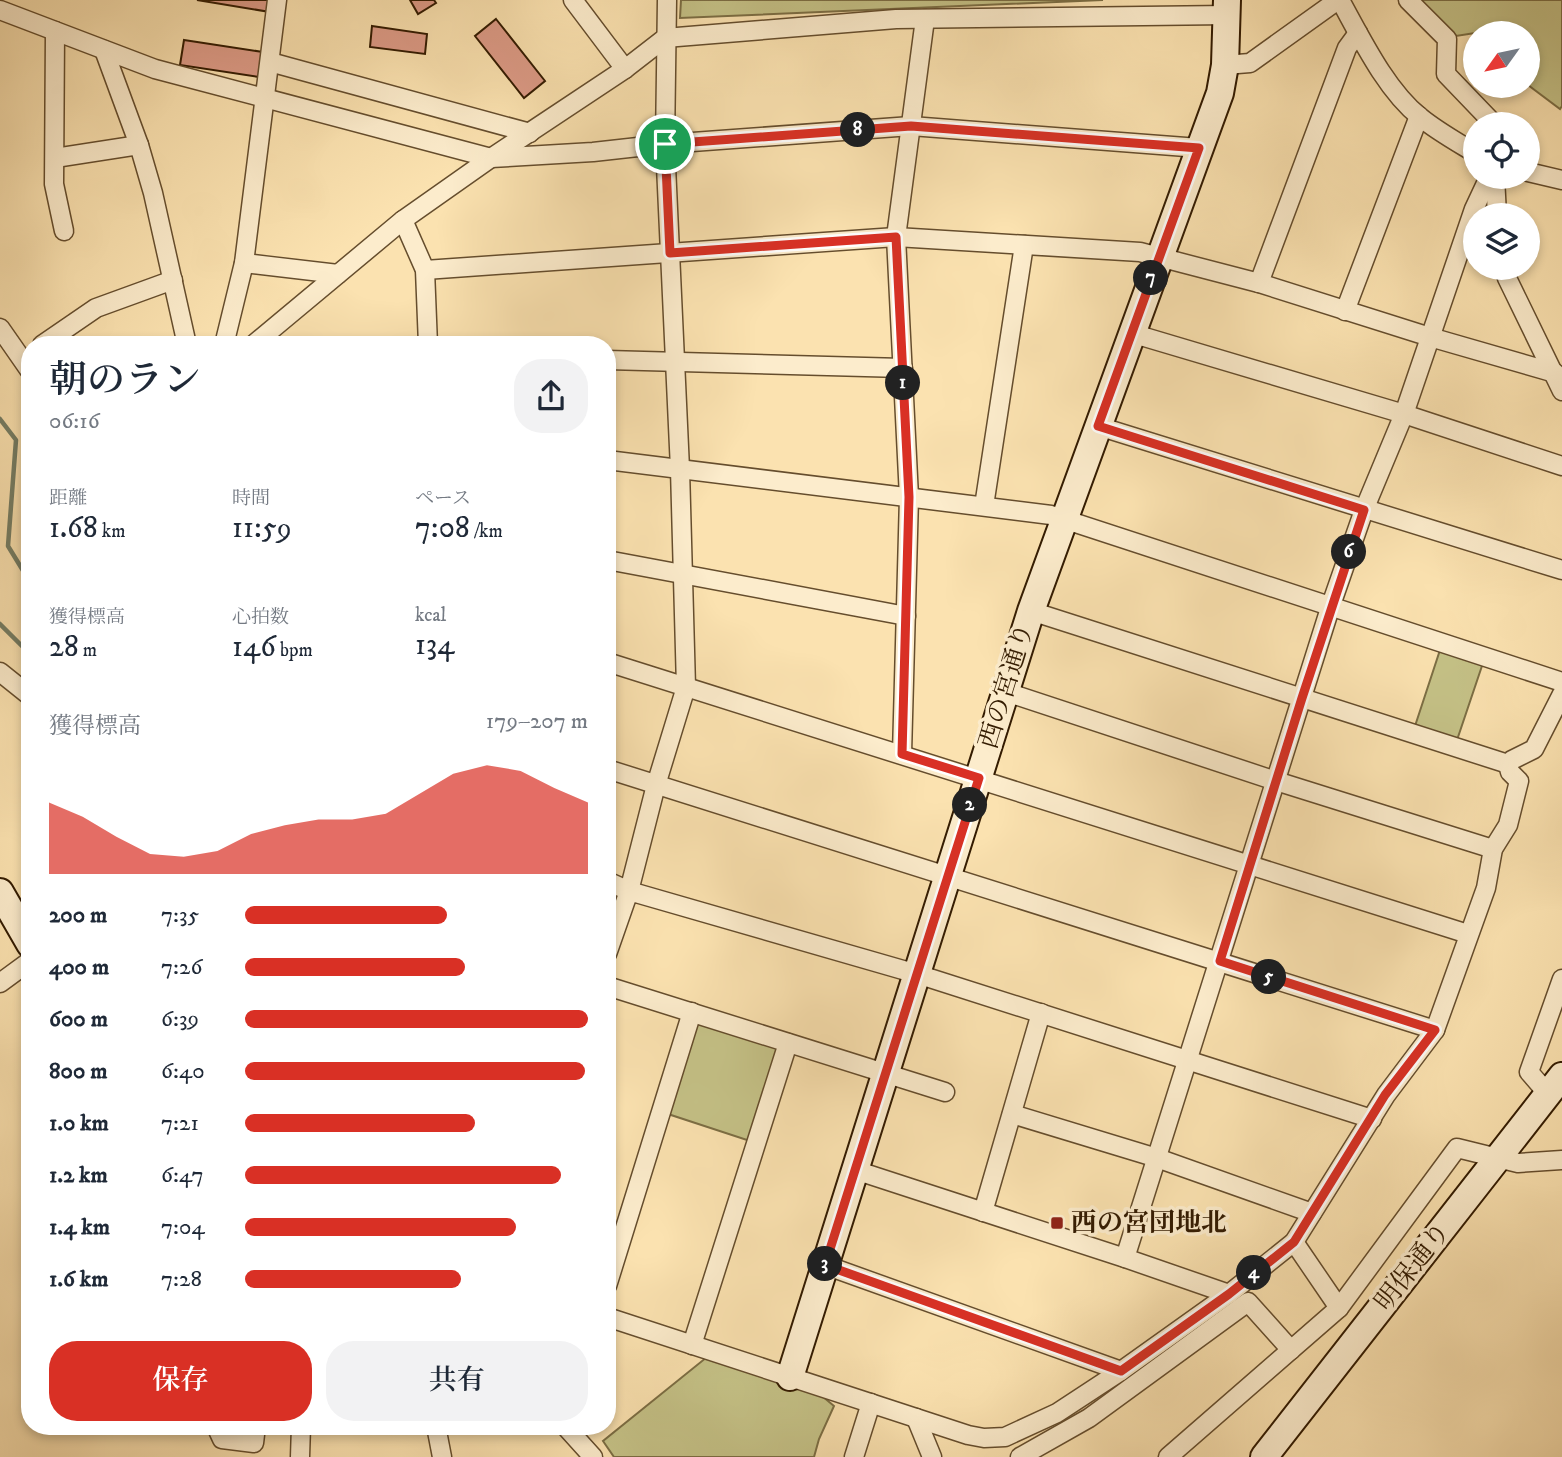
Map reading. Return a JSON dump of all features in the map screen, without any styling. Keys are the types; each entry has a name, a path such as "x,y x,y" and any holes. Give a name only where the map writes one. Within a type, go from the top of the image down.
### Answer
{"street":[{"path":"8,0 0,8 155,69 491,158 911,126 1199,148"},
{"path":"226,336 244,263 277,0"},
{"path":"573,0 625,69"},
{"path":"616,928 629,891 656,785 686,687 680,469 665,144 667,0"},
{"path":"1408,0 1447,39 1446,75 1482,112"},
{"path":"1225,65 1250,63 1344,2 1358,33 1399,95 1419,116 1463,145"},
{"path":"264,336 403,220 625,69 665,38 896,19 1227,8"},
{"name":"西の宮通り","path":"790,1377 1031,611 1220,93 1225,65 1227,8"},
{"path":"902,754 909,497 896,237 925,19"},
{"path":"55,31 54,184 64,232"},
{"path":"1259,284 1347,48 1358,33"},
{"path":"104,50 153,192 184,336"},
{"path":"270,62 530,133"},
{"path":"1345,311 1419,116"},
{"path":"55,158 139,145"},
{"path":"1540,175 1562,180"},
{"path":"1125,1258 1331,605 1364,510 1404,414 1474,209 1483,189"},
{"path":"403,220 425,270 428,336"},
{"path":"425,270 896,237 1140,253 1259,284 1555,373"},
{"path":"984,506 1024,245"},
{"path":"244,263 338,274"},
{"path":"54,336 96,308 173,280"},
{"path":"1508,280 1562,391"},
{"path":"0,328 21,354"},
{"path":"1131,333 1404,414 1562,466"},
{"path":"616,360 903,368"},
{"path":"1098,426 1562,570"},
{"path":"616,461 1051,514 1562,682"},
{"path":"616,562 906,616"},
{"path":"1031,611 1507,764"},
{"path":"616,665 1468,934"},
{"path":"0,672 21,689"},
{"path":"1006,692 1493,849"},
{"path":"1507,764 1534,749 1562,694"},
{"path":"616,1320 968,1435 984,1438 1005,1437 1057,1413 1229,1294 1294,1242 1385,1095 1435,1030 1486,888 1493,849 1508,825 1518,781 1507,764"},
{"path":"616,772 1435,1030"},
{"path":"616,885 917,974 1372,1119"},
{"path":"0,892 21,928"},
{"path":"0,983 21,968"},
{"path":"1555,1085 1529,1072 1562,979"},
{"path":"616,989 945,1092"},
{"path":"616,1257 692,1012"},
{"path":"983,1212 1041,1013"},
{"path":"692,1345 788,1043"},
{"name":"明保通り","path":"1264,1457 1555,1085"},
{"path":"1012,1114 1157,1158 1312,1213"},
{"path":"1168,1457 1339,1308 1457,1148 1518,1163 1562,1160"},
{"path":"855,1170 1229,1294"},
{"path":"1294,1242 1339,1308"},
{"path":"825,1265 1121,1371"},
{"path":"1020,1457 1089,1418 1248,1302 1291,1350"},
{"path":"854,1457 872,1403"},
{"path":"916,1418 932,1457"},
{"path":"220,1435 222,1439 254,1443 255,1435"},
{"path":"300,1457 301,1435"},
{"path":"437,1435 438,1455"},
{"path":"573,1435 593,1457"}],"shaded area":[{"path":"681,0 1103,0 680,18"},
{"path":"1415,0 1562,0 1560,109 1540,94 1540,21 1463,21 1463,35 1456,36"},
{"path":"1441,647 1484,660 1457,740 1415,726"},
{"path":"704,1020 776,1045 779,1052 750,1141 668,1114 693,1027"},
{"path":"707,1357 822,1396 834,1406 814,1457 614,1457 603,1441 610,1435 616,1435 616,1430"}],"building":[{"path":"197,0 271,0 270,12"},
{"path":"410,0 434,0 436,3 418,14"},
{"path":"496,19 545,81 524,98 475,36"},
{"path":"372,26 427,34 425,54 370,47"},
{"path":"184,40 263,52 259,77 180,65"}],"waterway":[{"path":"0,419 16,440 8,546 21,567"},
{"path":"0,624 21,645"}],"place":[{"name":"西の宮団地北","path":"1057,1223"}],"route":[{"path":"911,126 1199,148 1098,426 1364,510 1331,605 1220,961 1435,1030 1385,1095 1294,1242 1229,1294 1121,1371 825,1265 979,778 902,754 909,497 896,237 670,253 665,144 911,126"}]}
